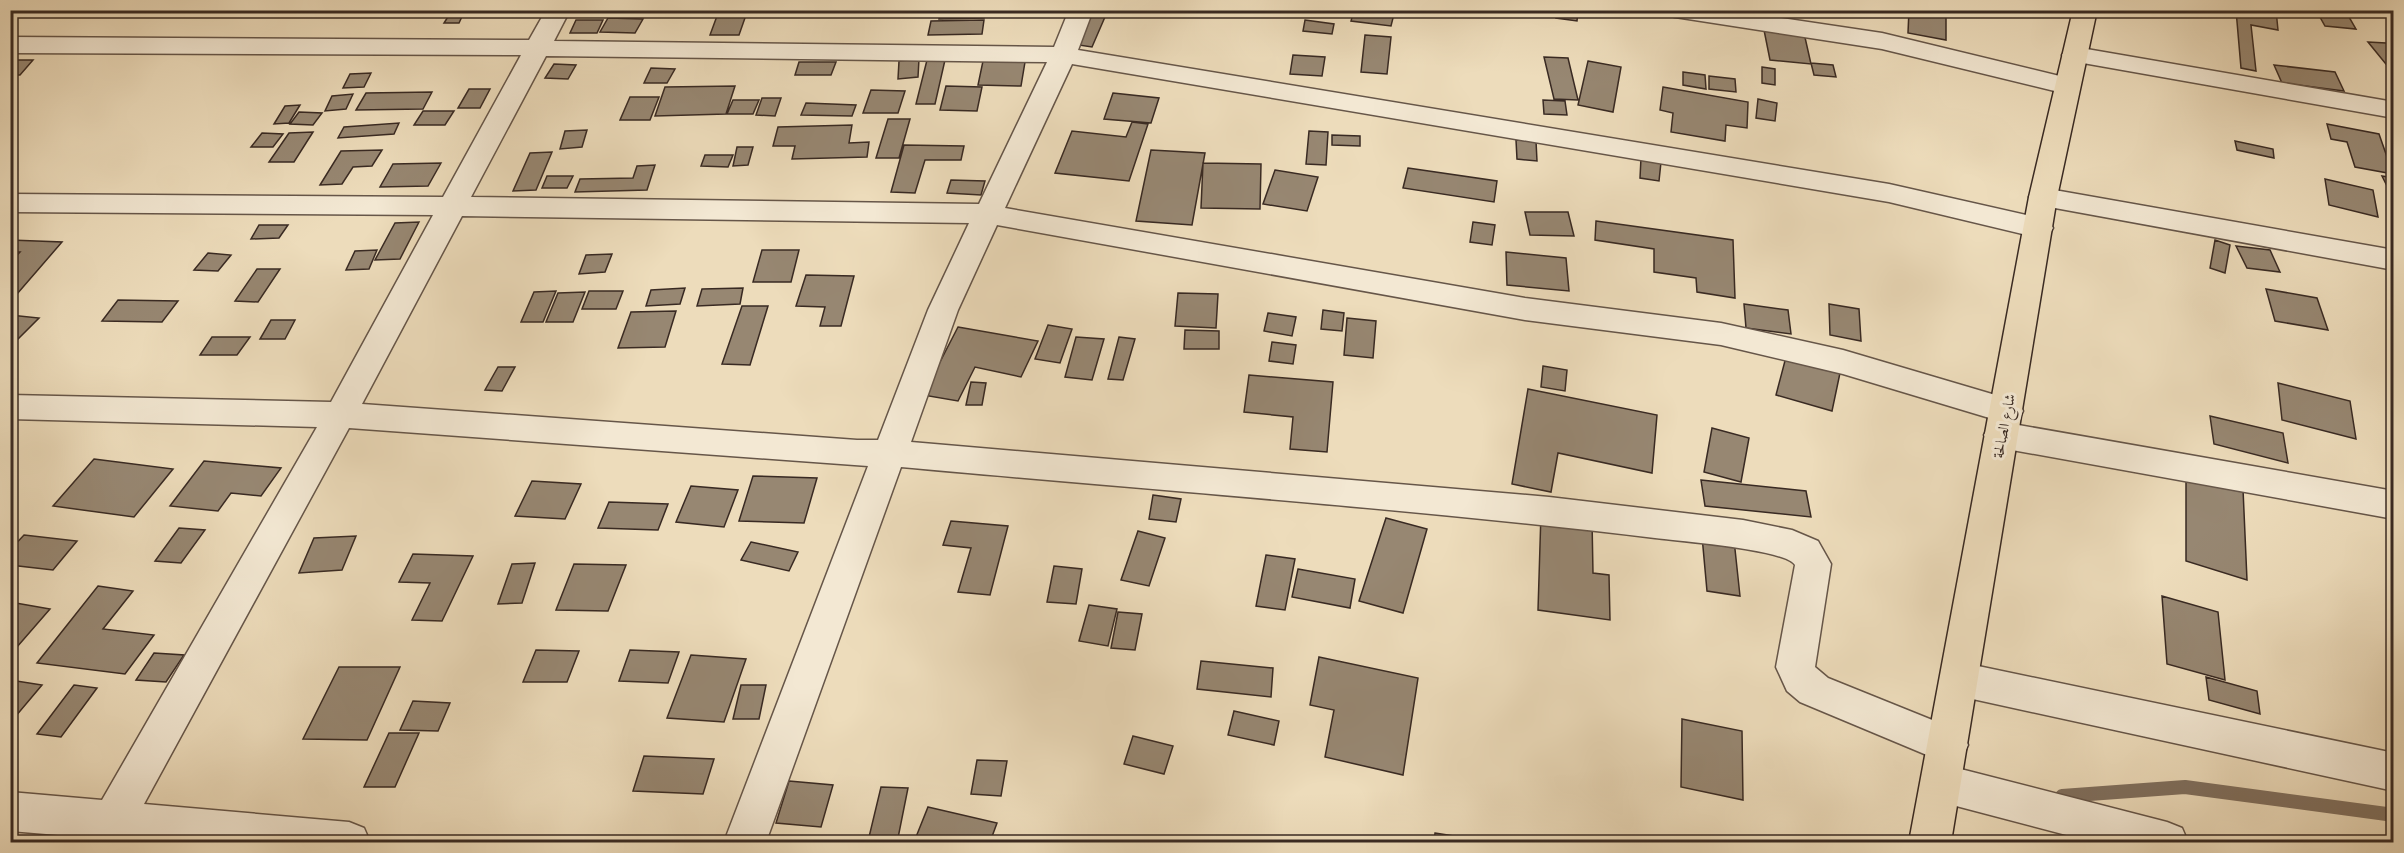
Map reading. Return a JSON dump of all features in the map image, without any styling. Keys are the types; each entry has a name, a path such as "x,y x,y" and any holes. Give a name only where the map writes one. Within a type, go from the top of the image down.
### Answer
{"main road":[{"name":"شارع الصالحة","path":"1930,843 2041,213 2085,10"}],"street":[{"path":"107,832 340,415 558,10"},
{"path":"745,843 943,310 1082,10"},
{"path":"1675,10 1882,41 2067,86"},
{"path":"10,45 539,48 1063,55 1889,193 2394,260"},
{"path":"2075,55 2394,110"},
{"path":"10,203 452,205 988,214 1525,309 1721,334 1843,362 2004,423 2394,505"},
{"path":"10,406 340,415 846,452 890,453 1549,511 1743,534 1805,550 1813,564 1796,667 1801,680 1814,690 1948,745"},
{"path":"1959,679 2394,772"},
{"path":"1941,783 2167,843"},
{"path":"10,811 107,832 349,843"}],"building":[{"path":"437,10 465,10 459,23 444,23 451,12 436,12"},
{"path":"828,10 863,10 861,15 826,14"},
{"path":"940,10 985,10 984,18 939,19"},
{"path":"1087,10 1108,10 1092,47 1072,44"},
{"path":"1134,10 1155,10 1152,17 1132,14"},
{"path":"1249,10 1277,10 1276,16 1248,14"},
{"path":"1354,10 1395,10 1391,26 1351,21"},
{"path":"1557,10 1578,10 1577,21 1556,18"},
{"path":"1909,10 1946,16 1946,40 1908,33"},
{"path":"2236,10 2276,10 2278,30 2251,25 2256,71 2241,68"},
{"path":"2316,10 2345,10 2356,29 2325,26"},
{"path":"746,15 739,35 710,35 717,16"},
{"path":"608,18 643,19 635,33 600,32"},
{"path":"576,20 603,20 597,33 570,33"},
{"path":"984,20 982,34 928,35 931,21"},
{"path":"1305,20 1334,24 1332,34 1303,31"},
{"path":"1764,30 1804,33 1811,64 1770,60"},
{"path":"1365,35 1391,37 1387,74 1361,72"},
{"path":"2368,42 2386,43 2394,53 2394,74"},
{"path":"1293,55 1325,57 1322,76 1290,74"},
{"path":"1544,57 1568,58 1578,100 1554,99"},
{"path":"919,59 918,77 898,79 899,61"},
{"path":"13,60 33,60 20,75 10,75 10,63"},
{"path":"927,60 945,60 935,104 916,104"},
{"path":"983,61 1025,62 1021,86 978,85"},
{"path":"1588,61 1621,67 1613,112 1578,105"},
{"path":"799,62 836,62 831,75 795,75"},
{"path":"1811,63 1833,65 1836,77 1814,75"},
{"path":"554,64 576,65 568,79 545,78"},
{"path":"2274,65 2335,72 2344,91 2282,83"},
{"path":"1762,67 1775,69 1775,85 1762,83"},
{"path":"651,68 675,69 667,83 644,83"},
{"path":"1683,72 1705,75 1706,89 1683,85"},
{"path":"371,73 364,87 343,88 350,74"},
{"path":"1709,76 1735,79 1736,92 1709,89"},
{"path":"735,86 726,114 655,116 665,87"},
{"path":"946,86 982,87 977,111 940,110"},
{"path":"1663,87 1748,102 1747,128 1726,125 1725,141 1671,132 1673,113 1660,110"},
{"path":"469,89 490,89 480,108 458,108"},
{"path":"871,90 905,91 898,113 863,113"},
{"path":"432,92 423,109 356,110 366,93"},
{"path":"1113,93 1159,98 1151,123 1104,119"},
{"path":"353,94 346,109 325,111 332,96"},
{"path":"630,97 659,97 650,120 620,120"},
{"path":"762,98 781,98 775,116 756,115"},
{"path":"1758,99 1777,103 1775,121 1756,118"},
{"path":"733,100 759,100 753,114 727,114"},
{"path":"1543,100 1565,101 1567,115 1544,114"},
{"path":"806,103 856,105 852,116 801,115"},
{"path":"300,105 289,123 274,124 285,106"},
{"path":"423,111 454,111 445,125 414,125"},
{"path":"299,112 322,113 313,125 290,124"},
{"path":"888,119 910,119 899,158 876,158"},
{"path":"1132,122 1148,124 1129,181 1055,173 1072,131 1126,137"},
{"path":"399,123 394,134 338,138 344,127"},
{"path":"2327,124 2379,134 2393,174 2355,167 2347,142 2331,139"},
{"path":"852,125 849,143 869,142 867,157 792,159 795,146 773,146 778,127"},
{"path":"587,130 582,147 560,149 565,131"},
{"path":"1309,131 1328,132 1326,165 1306,164"},
{"path":"313,132 294,162 269,162 289,133"},
{"path":"262,133 283,134 273,147 251,147"},
{"path":"1332,135 1360,136 1360,146 1332,145"},
{"path":"1516,140 1536,141 1537,161 1517,159"},
{"path":"2235,141 2273,149 2274,158 2237,150"},
{"path":"904,145 964,146 961,160 925,160 915,193 891,192"},
{"path":"737,147 753,147 748,165 733,166"},
{"path":"382,150 372,166 353,167 342,184 320,185 341,151"},
{"path":"1151,150 1205,153 1192,225 1136,221"},
{"path":"552,152 536,190 513,191 530,153"},
{"path":"705,155 733,155 728,167 701,166"},
{"path":"1641,158 1661,162 1659,181 1640,178"},
{"path":"441,163 428,186 380,187 393,164"},
{"path":"1203,163 1261,164 1260,209 1201,208"},
{"path":"655,165 647,190 575,192 580,179 633,178 637,166"},
{"path":"1408,168 1497,181 1494,202 1403,188"},
{"path":"1275,170 1318,177 1307,211 1263,204"},
{"path":"547,176 573,176 567,188 542,188"},
{"path":"2382,176 2394,178 2394,200"},
{"path":"2325,179 2373,190 2378,217 2329,205"},
{"path":"951,180 985,181 981,195 947,193"},
{"path":"1525,212 1568,212 1574,236 1530,235"},
{"path":"1596,221 1733,240 1735,298 1697,292 1696,278 1654,272 1654,249 1595,240"},
{"path":"419,222 400,259 375,260 395,223"},
{"path":"1473,222 1495,225 1492,245 1470,242"},
{"path":"259,225 288,225 279,238 251,239"},
{"path":"10,240 62,242 17,294 10,294 10,263 20,252 10,252"},
{"path":"2215,240 2230,245 2225,273 2210,268"},
{"path":"2236,246 2270,250 2280,272 2247,268"},
{"path":"377,250 369,269 346,270 355,251"},
{"path":"762,250 799,250 791,282 753,282"},
{"path":"1506,252 1566,258 1569,291 1507,285"},
{"path":"208,253 231,255 218,271 194,270"},
{"path":"612,254 605,272 579,274 586,255"},
{"path":"257,269 280,269 258,302 235,301"},
{"path":"806,275 854,276 841,326 820,326 825,307 796,306"},
{"path":"685,288 680,304 646,306 651,290"},
{"path":"743,288 740,304 697,306 702,289"},
{"path":"2266,289 2317,298 2328,330 2275,321"},
{"path":"556,291 543,322 521,322 534,292"},
{"path":"589,291 623,291 616,309 582,309"},
{"path":"585,292 573,322 546,322 558,293"},
{"path":"1178,293 1218,294 1216,328 1175,326"},
{"path":"118,300 178,301 162,322 102,321"},
{"path":"1744,304 1788,310 1791,334 1746,328"},
{"path":"1829,304 1859,309 1861,341 1830,335"},
{"path":"742,306 768,306 750,365 722,364"},
{"path":"1323,310 1344,313 1342,331 1321,329"},
{"path":"676,311 665,347 618,348 631,312"},
{"path":"1268,313 1296,317 1292,336 1264,331"},
{"path":"10,315 39,318 11,346 10,346"},
{"path":"1347,318 1376,321 1373,358 1344,355"},
{"path":"271,320 295,320 285,339 260,339"},
{"path":"1048,325 1072,329 1060,363 1035,359"},
{"path":"958,327 1038,341 1021,377 975,367 958,401 923,395"},
{"path":"1185,330 1219,331 1219,349 1184,349"},
{"path":"212,337 250,337 237,355 200,355"},
{"path":"1076,337 1104,339 1092,380 1065,377"},
{"path":"1119,337 1135,339 1123,380 1108,379"},
{"path":"1272,342 1296,345 1293,364 1269,361"},
{"path":"1786,357 1840,373 1832,411 1776,395"},
{"path":"1543,366 1567,370 1565,391 1541,387"},
{"path":"498,367 515,367 502,391 485,390"},
{"path":"1249,375 1333,382 1327,452 1290,449 1293,417 1244,412"},
{"path":"971,382 986,383 982,405 966,405"},
{"path":"2278,383 2350,401 2356,439 2282,420"},
{"path":"1528,389 1657,415 1652,473 1558,453 1551,492 1512,484"},
{"path":"2210,416 2283,433 2288,463 2214,444"},
{"path":"1712,428 1749,438 1741,482 1704,472"},
{"path":"94,459 173,469 134,517 53,506"},
{"path":"204,461 281,468 261,496 231,493 218,511 170,506"},
{"path":"2186,472 2243,489 2247,580 2186,561"},
{"path":"753,476 817,478 804,523 739,521"},
{"path":"1701,480 1806,491 1811,517 1705,506"},
{"path":"532,481 581,484 565,519 515,516"},
{"path":"691,486 738,490 724,527 676,522"},
{"path":"1153,495 1181,499 1176,522 1149,519"},
{"path":"609,502 668,504 658,530 598,528"},
{"path":"1541,513 1592,520 1593,573 1609,575 1610,620 1538,610"},
{"path":"1386,518 1427,529 1403,613 1359,601"},
{"path":"951,521 1008,526 990,595 958,592 971,548 943,545"},
{"path":"179,528 205,530 181,563 155,561"},
{"path":"1138,531 1165,538 1149,586 1121,580"},
{"path":"24,535 77,541 53,570 10,565 10,550"},
{"path":"356,536 342,570 299,573 314,538"},
{"path":"1702,536 1734,540 1740,596 1707,591"},
{"path":"751,542 798,552 789,571 741,560"},
{"path":"413,554 473,556 442,621 412,620 430,583 399,582"},
{"path":"1266,555 1295,559 1285,610 1256,606"},
{"path":"535,563 522,603 498,604 512,564"},
{"path":"574,564 626,565 608,611 556,610"},
{"path":"1054,566 1082,569 1076,604 1047,602"},
{"path":"1298,569 1355,579 1350,608 1292,597"},
{"path":"98,586 133,591 103,629 154,635 125,674 37,663"},
{"path":"2162,596 2218,612 2225,680 2167,664"},
{"path":"10,602 50,609 10,655"},
{"path":"1089,605 1117,609 1108,646 1079,641"},
{"path":"1118,612 1142,614 1135,650 1111,648"},
{"path":"536,650 579,651 567,682 523,682"},
{"path":"630,650 679,652 668,683 619,681"},
{"path":"154,653 184,655 166,682 136,680"},
{"path":"691,655 746,659 724,722 667,718"},
{"path":"1319,657 1418,678 1403,775 1325,757 1334,710 1310,705"},
{"path":"1201,661 1273,668 1271,697 1197,689"},
{"path":"339,667 400,667 367,740 303,739"},
{"path":"2206,677 2257,691 2260,714 2209,700"},
{"path":"10,680 42,685 10,723"},
{"path":"74,685 97,688 61,737 37,734"},
{"path":"741,685 766,685 759,719 733,719"},
{"path":"413,701 450,703 438,731 400,730"},
{"path":"1234,711 1279,721 1274,745 1228,735"},
{"path":"1682,719 1742,731 1743,800 1681,787"},
{"path":"389,733 419,733 395,787 364,787"},
{"path":"1133,736 1173,746 1164,774 1124,764"},
{"path":"644,756 714,759 703,794 633,791"},
{"path":"977,760 1007,761 1001,796 971,794"},
{"path":"789,781 833,785 821,827 776,823"},
{"path":"881,787 908,788 898,838 869,837"},
{"path":"928,807 997,823 990,842 914,842"},
{"path":"1435,833 1485,841 1485,842 1434,842"}],"waterway":[{"path":"2062,796 2185,787 2394,815"}]}
